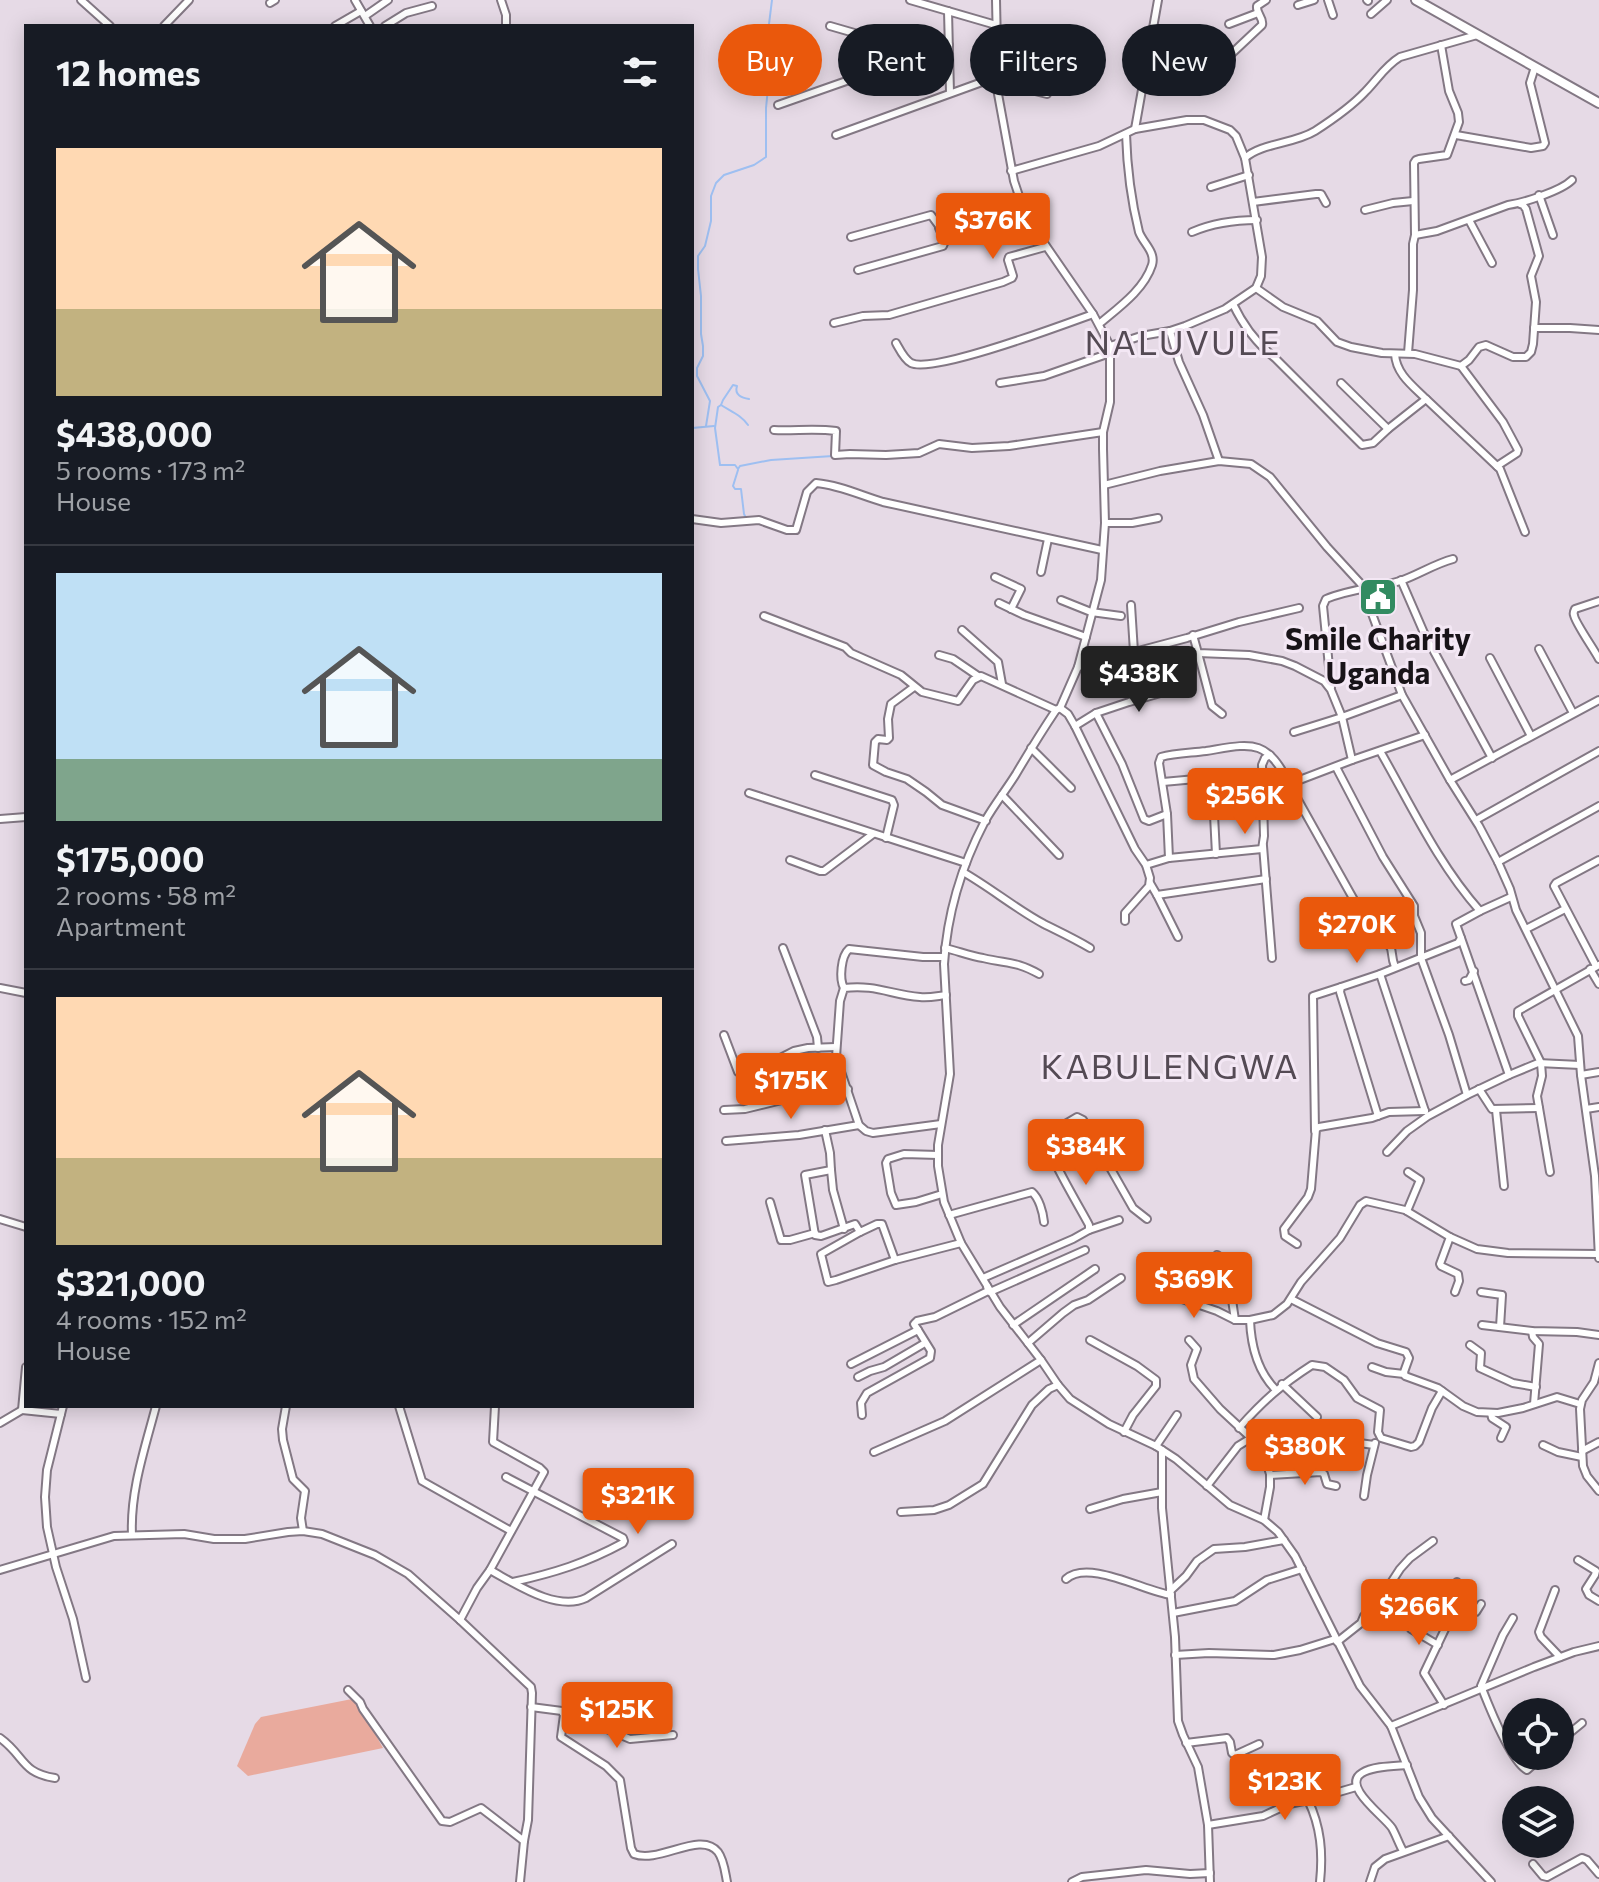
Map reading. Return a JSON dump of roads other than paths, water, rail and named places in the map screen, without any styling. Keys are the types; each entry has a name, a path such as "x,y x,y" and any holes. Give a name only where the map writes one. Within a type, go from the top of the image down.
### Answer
{"main road":[{"path":"1419,1 1599,103"}],"street":[{"path":"81,0 108,24"},
{"path":"166,24 189,0"},
{"path":"355,0 369,24"},
{"path":"340,24 388,0"},
{"path":"501,0 506,24"},
{"path":"910,0 993,24"},
{"path":"996,0 996,24"},
{"path":"1154,24 1158,0"},
{"path":"1236,50 1263,23 1257,6 1265,0"},
{"path":"1298,5 1314,0"},
{"path":"1328,0 1333,15"},
{"path":"1371,14 1387,0"},
{"path":"388,24 406,13 432,6"},
{"path":"948,11 948,24"},
{"path":"1229,24 1258,13"},
{"path":"830,26 838,28"},
{"path":"1245,158 1258,149 1297,140 1316,130 1364,93 1391,62 1413,52 1478,35"},
{"path":"1408,353 1415,235 1413,170 1416,160 1445,157 1449,153 1459,122 1449,91 1441,45"},
{"path":"1456,135 1531,148 1543,146 1545,143 1530,83 1535,67"},
{"path":"778,105 838,84"},
{"path":"836,135 942,96"},
{"path":"998,96 1011,171 1022,205 1045,247 1093,314 1110,349 1110,402 1103,432 1105,523 1101,580 1078,667 1058,709 986,821 966,863 955,897 944,957 950,1074 938,1155 942,1194 961,1243 989,1289 1058,1385 1075,1403 1124,1432 1159,1448 1230,1505 1264,1520 1278,1532 1302,1569 1360,1686 1391,1726 1419,1797 1432,1818 1491,1882"},
{"path":"1135,129 1141,96"},
{"path":"1000,383 1044,376 1151,334 1170,331 1212,315 1256,288 1261,276 1262,257 1245,158 1236,136 1212,122 1196,119 1135,129 1086,150 1011,171"},
{"path":"1099,324 1135,292 1152,264 1152,254 1143,242 1138,226 1127,163 1126,134"},
{"path":"1211,187 1249,175"},
{"path":"1415,235 1437,231 1508,205 1520,204 1561,189 1572,180"},
{"path":"1561,189 1565,199"},
{"path":"1253,202 1321,194 1326,203"},
{"path":"1539,195 1553,235"},
{"path":"1365,210 1413,201"},
{"path":"1461,366 1479,347 1486,345 1513,357 1526,357 1532,349 1536,302 1531,276 1539,256 1526,209 1520,204"},
{"path":"939,228 947,229 1022,205"},
{"path":"851,237 929,215 934,217 945,241 943,246 858,270"},
{"path":"1192,232 1209,225 1257,220"},
{"path":"1469,220 1492,263"},
{"path":"834,323 869,315 889,315 1003,282 1013,276 1009,257 1045,247"},
{"path":"1256,288 1283,307 1317,321 1343,345 1395,354 1408,353 1461,366 1503,422 1518,449 1518,453 1497,466"},
{"path":"1233,304 1262,347 1366,446 1426,399"},
{"path":"896,343 911,363 927,365 973,355 1093,314"},
{"path":"1534,328 1599,330"},
{"path":"1170,331 1179,362 1219,461"},
{"path":"1395,354 1401,373 1501,470 1525,532"},
{"path":"1341,383 1388,429"},
{"path":"774,430 820,428 836,431 835,455 919,453 939,444 972,448 1009,446 1103,432"},
{"path":"1104,485 1219,461 1251,464 1270,477 1327,547 1359,580 1402,695 1498,862 1516,910 1577,1032 1586,1109 1595,1147 1599,1255 1477,1249 1407,1211 1370,1202 1363,1203 1340,1238 1301,1282 1291,1299 1273,1315 1235,1320 1162,1292"},
{"path":"694,519 721,523 759,520 796,530 807,492 816,483 841,487 883,502 1102,550"},
{"path":"1105,523 1132,523 1158,518"},
{"path":"1041,572 1048,539"},
{"path":"1331,690 1324,601 1329,597 1401,580 1453,559"},
{"path":"995,577 1021,589 1011,609"},
{"path":"1401,580 1424,633 1492,758"},
{"path":"1061,600 1091,612 1121,616"},
{"path":"1599,601 1573,611 1576,623 1599,659"},
{"path":"999,603 1086,637"},
{"path":"1131,605 1134,652"},
{"path":"1078,667 1299,608"},
{"path":"764,616 845,647 851,653 901,675 927,694 958,701 978,676"},
{"path":"962,630 998,662 1002,684"},
{"path":"1193,635 1212,706 1222,714"},
{"path":"1539,649 1573,713"},
{"path":"1198,653 1249,655 1282,661 1324,681 1342,717 1352,760"},
{"path":"939,655 953,659 978,676 1068,714 1135,849 1146,865 1150,883 1178,937"},
{"path":"1490,658 1531,736"},
{"path":"914,687 891,704 889,738 875,742 873,765 907,779 942,805 986,821"},
{"path":"1075,726 1116,705 1171,690"},
{"path":"1294,732 1402,695"},
{"path":"1450,780 1599,700"},
{"path":"1096,713 1130,782 1144,819 1149,821 1167,814"},
{"path":"1289,784 1425,735"},
{"path":"1169,858 1160,758 1248,744 1270,755 1282,771 1376,940 1390,945 1395,967"},
{"path":"1031,748 1071,788"},
{"path":"1380,751 1426,833 1480,911"},
{"path":"1476,820 1599,751"},
{"path":"1270,755 1263,760 1261,773 1272,958"},
{"path":"1336,767 1383,857 1414,906 1414,916 1421,933 1421,958 1467,1095"},
{"path":"1163,782 1261,773"},
{"path":"815,775 892,800 894,805 886,838"},
{"path":"749,793 966,863"},
{"path":"1002,795 1059,855"},
{"path":"1498,862 1599,806"},
{"path":"1214,815 1216,854"},
{"path":"0,819 24,817"},
{"path":"790,860 824,871 873,834"},
{"path":"1146,865 1169,858 1259,850 1263,846"},
{"path":"1599,872 1597,862 1554,885 1595,967 1599,984"},
{"path":"963,872 1043,923 1090,948"},
{"path":"1157,895 1266,879"},
{"path":"1125,921 1125,913 1150,883"},
{"path":"1509,1075 1456,924 1511,897"},
{"path":"1526,929 1565,909"},
{"path":"1297,1244 1285,1236 1284,1229 1308,1197 1315,1158 1313,996 1421,958 1458,943 1461,938"},
{"path":"783,948 818,1048"},
{"path":"945,948 984,959 1014,962 1039,974"},
{"path":"941,1124 873,1133 863,1130 838,1066 836,1047 844,988 841,984 845,951 944,957"},
{"path":"1550,1172 1537,1096 1542,1076 1541,1063 1518,1011 1595,967"},
{"path":"1465,981 1474,971"},
{"path":"1380,974 1426,1113"},
{"path":"1341,987 1378,1116"},
{"path":"0,988 24,993"},
{"path":"844,988 874,988 921,997 946,995"},
{"path":"724,1035 738,1072 745,1076 794,1051 836,1047"},
{"path":"1387,1152 1426,1113 1509,1075 1541,1063 1580,1065"},
{"path":"1581,1075 1599,1072"},
{"path":"724,1110 745,1109 798,1096 848,1089"},
{"path":"1479,1089 1491,1108 1496,1110 1539,1108"},
{"path":"1586,1109 1599,1107"},
{"path":"1496,1110 1504,1186"},
{"path":"1315,1131 1319,1127 1389,1112 1426,1113"},
{"path":"1089,1230 1084,1214 1046,1142 1050,1133 1077,1117 1083,1120 1133,1208 1147,1219"},
{"path":"726,1141 799,1135 859,1125"},
{"path":"825,1130 833,1190 844,1229"},
{"path":"938,1155 904,1154 888,1159 886,1163 896,1205 942,1194"},
{"path":"831,1170 805,1175 815,1233 821,1236 855,1224 860,1232"},
{"path":"1407,1211 1420,1180 1408,1172"},
{"path":"949,1215 1032,1192 1044,1222"},
{"path":"770,1202 781,1240 815,1233"},
{"path":"0,1219 24,1226"},
{"path":"983,1278 1089,1230 1119,1220"},
{"path":"895,1260 882,1224 860,1232 821,1254 828,1282 961,1243"},
{"path":"1450,1237 1440,1264 1458,1274 1455,1292"},
{"path":"862,1415 861,1403 867,1393 930,1358 932,1353 915,1322 935,1317 989,1289 1085,1250"},
{"path":"1217,1255 1227,1266 1235,1320"},
{"path":"1013,1325 1095,1269"},
{"path":"1028,1343 1074,1305 1088,1300 1121,1278"},
{"path":"1481,1292 1502,1295 1500,1327"},
{"path":"1291,1299 1377,1343 1406,1352 1409,1358 1404,1374"},
{"path":"1250,1320 1258,1361 1269,1382 1317,1417"},
{"path":"1482,1325 1599,1335"},
{"path":"851,1364 918,1330"},
{"path":"1532,1331 1539,1344 1534,1404"},
{"path":"1090,1340 1146,1371 1157,1382 1124,1432"},
{"path":"1189,1340 1197,1349 1191,1365 1194,1379 1262,1448 1270,1475 1264,1520"},
{"path":"858,1377 884,1367 925,1343"},
{"path":"1470,1345 1481,1353 1480,1368 1513,1383 1536,1387"},
{"path":"874,1452 945,1421 1041,1360"},
{"path":"1599,1363 1594,1382 1580,1404 1584,1471 1599,1491"},
{"path":"1239,1428 1279,1387 1312,1365 1325,1367 1344,1380 1357,1398 1380,1410 1379,1436 1374,1445 1364,1496"},
{"path":"1372,1367 1404,1374 1442,1391 1477,1412 1491,1413 1557,1397 1580,1404"},
{"path":"901,1512 934,1510 949,1505 983,1484 1032,1405 1058,1385"},
{"path":"22,1410 24,1388"},
{"path":"1379,1436 1411,1447 1417,1445 1442,1391"},
{"path":"62,1408 47,1470 47,1527 86,1678"},
{"path":"132,1535 134,1492 155,1408"},
{"path":"286,1408 283,1440 293,1479 305,1490 301,1518 303,1531"},
{"path":"400,1408 422,1481 511,1531"},
{"path":"460,1620 544,1472 495,1445 492,1441 495,1408"},
{"path":"0,1423 22,1410 61,1414"},
{"path":"1491,1413 1492,1418 1506,1427 1501,1438"},
{"path":"1177,1415 1159,1448 1162,1508 1173,1613 1178,1721 1198,1767 1208,1825 1210,1882"},
{"path":"1272,1434 1292,1432 1326,1444 1352,1442 1374,1445"},
{"path":"1207,1486 1238,1446 1251,1438"},
{"path":"1543,1445 1558,1452 1582,1454 1599,1442"},
{"path":"1270,1475 1321,1472 1327,1484 1336,1486"},
{"path":"506,1477 623,1538 624,1542 581,1564 513,1582"},
{"path":"1090,1509 1162,1492"},
{"path":"0,1570 99,1539 184,1534 214,1539 245,1539 303,1531 340,1540 389,1562 418,1581 532,1690 529,1809 520,1882"},
{"path":"1066,1579 1077,1573 1106,1574 1152,1592 1170,1593 1197,1561 1214,1549 1284,1540"},
{"path":"1175,1655 1274,1655 1336,1640 1361,1623 1400,1569 1433,1541"},
{"path":"490,1570 544,1597 576,1602 672,1544"},
{"path":"1578,1560 1596,1571 1586,1589 1599,1601"},
{"path":"1173,1613 1235,1601 1267,1580 1302,1569"},
{"path":"1444,1705 1424,1675 1446,1627 1457,1582"},
{"path":"1555,1590 1539,1632 1560,1657"},
{"path":"1379,1600 1409,1620 1411,1629 1438,1645"},
{"path":"1452,1604 1476,1612 1481,1604"},
{"path":"1502,1733 1481,1685 1513,1618"},
{"path":"1391,1726 1560,1657 1599,1646"},
{"path":"348,1690 360,1702 442,1821 453,1821 481,1808 524,1841"},
{"path":"531,1707 560,1710 630,1739 673,1735"},
{"path":"563,1713 561,1737 606,1766 621,1781 634,1854 649,1856 695,1844 709,1845 721,1858 727,1882"},
{"path":"1574,1730 1582,1723"},
{"path":"0,1738 32,1771 55,1778"},
{"path":"1186,1743 1227,1738 1235,1755 1259,1744"},
{"path":"1403,1851 1391,1826 1356,1787 1357,1778 1366,1771 1407,1765"},
{"path":"1208,1825 1263,1816 1289,1804 1356,1787"},
{"path":"1308,1800 1320,1834 1320,1882"},
{"path":"1370,1882 1379,1863 1403,1851 1449,1836"},
{"path":"1533,1864 1547,1877 1582,1858 1599,1874"},
{"path":"1072,1882 1082,1877 1118,1878 1146,1870 1210,1873"}],"waterway":[{"path":"706,426 710,401 697,376 703,356 698,256 705,246 711,221 711,196 716,183 724,175 754,165 766,157 766,108 771,58 767,40 772,0"},
{"path":"721,405 733,385 737,386 739,396 749,399"},
{"path":"748,425 733,412 721,405 718,407 715,428 720,465 735,465 738,469 771,460 833,456"},
{"path":"694,428 714,426"},
{"path":"738,470 733,486 741,489 746,518"}],"place":[{"name":"Smile Charity Uganda","path":"1378,597"}],"district":[{"name":"NALUVULE","path":"1183,343"},
{"name":"KABULENGWA","path":"1170,1067"}]}
